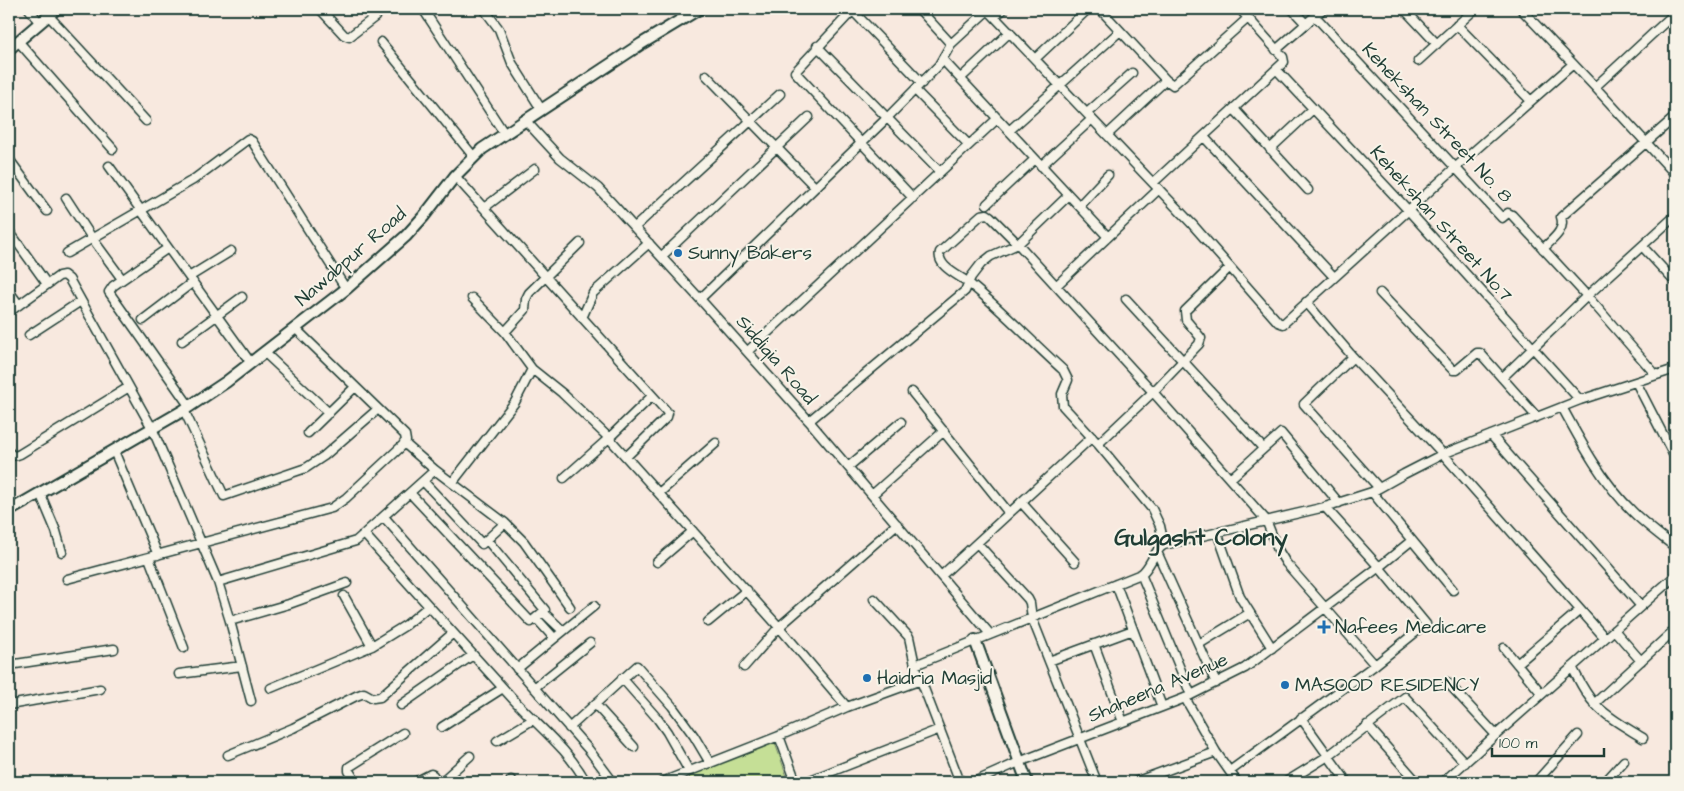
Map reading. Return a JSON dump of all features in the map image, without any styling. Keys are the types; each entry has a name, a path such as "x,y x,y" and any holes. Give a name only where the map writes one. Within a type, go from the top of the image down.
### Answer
{"street":[{"path":"29,9 39,22"},
{"path":"320,9 344,35 349,37 375,17 378,9"},
{"path":"423,9 504,133"},
{"path":"484,9 498,29 512,63 542,109"},
{"name":"Nawabpur Road","path":"9,511 187,408 252,363 346,289 406,236 455,176 474,156 504,133 699,9"},
{"path":"919,9 951,44"},
{"path":"996,16 1004,9"},
{"path":"1035,59 1088,9"},
{"path":"1101,9 1166,80 1173,85 1248,18"},
{"path":"1056,286 1108,237 1204,137 1284,62 1276,50 1240,9"},
{"path":"1292,9 1306,24"},
{"path":"1276,50 1323,9"},
{"path":"1418,61 1475,9"},
{"path":"1521,9 1595,86 1675,174"},
{"path":"912,198 796,74 796,69 853,10 922,83"},
{"path":"700,299 888,118 943,60 951,44 988,10 996,16 1156,186 1278,322 1283,324 1573,64"},
{"path":"1407,10 1437,44"},
{"path":"9,49 52,12 146,121"},
{"path":"1595,86 1675,14"},
{"name":"Kehekshan Street No. 8","path":"1315,16 1502,218 1508,213 1512,215 1587,296 1656,375"},
{"path":"1457,25 1531,101"},
{"path":"1009,131 1120,31"},
{"path":"962,77 1010,32"},
{"path":"18,41 113,149"},
{"path":"381,42 474,156"},
{"path":"818,46 940,172"},
{"path":"943,60 1108,237"},
{"name":"Kehekshan Street No.7","path":"1277,70 1408,210 1580,400"},
{"path":"1041,166 1132,73"},
{"path":"706,75 815,187"},
{"path":"1108,135 1166,80"},
{"path":"915,90 969,145"},
{"path":"635,227 780,94"},
{"path":"1234,109 1308,190"},
{"path":"1270,149 1314,109"},
{"path":"1543,249 1560,232 1561,217 1675,117"},
{"path":"662,256 809,118"},
{"path":"748,351 997,119"},
{"name":"Siddiqia Road","path":"525,120 549,148 598,188 748,351 990,634"},
{"path":"1204,137 1334,277"},
{"path":"67,253 193,180 246,139 251,139 346,289"},
{"path":"9,159 47,211"},
{"path":"987,204 1034,159"},
{"path":"109,166 252,363"},
{"path":"484,208 535,169"},
{"path":"1079,206 1108,175"},
{"path":"455,176 668,415 626,456"},
{"path":"809,422 961,295 969,283 970,277 981,264 996,253 1018,244 1069,195"},
{"path":"66,198 122,280"},
{"path":"1164,545 1160,526 1152,509 1098,444 1063,406 1062,394 1068,380 1062,370 969,283 948,269 940,261 940,252 981,215 987,214 990,216 1018,244 1266,520 1278,550 1286,563 1375,664"},
{"path":"1502,378 1587,296 1675,216"},
{"path":"9,231 47,284"},
{"path":"505,332 525,310 526,299 529,293 580,243"},
{"path":"582,318 593,293 649,243"},
{"path":"1642,246 1675,282"},
{"path":"168,248 112,286 109,292 187,408 224,496 306,468 318,461 378,409"},
{"path":"143,320 191,280 230,252"},
{"path":"1098,444 1153,392 1201,340 1186,320 1185,310 1230,267"},
{"path":"9,312 59,276 64,275 69,279 152,428 218,582 251,701"},
{"path":"9,291 19,304"},
{"path":"1380,294 1453,370 1457,370 1478,352 1537,417"},
{"path":"182,341 242,297"},
{"path":"472,298 505,332 532,369 562,393 626,456 780,626 847,707"},
{"path":"1126,299 1263,448"},
{"path":"29,335 81,301"},
{"path":"1306,302 1605,638"},
{"path":"67,579 332,508 346,498 404,443 405,435 296,329"},
{"path":"265,352 329,413"},
{"path":"1353,357 1304,404 1376,490 1411,540 1453,590"},
{"path":"452,483 515,402 532,369"},
{"path":"915,665 1141,574 1147,569 1157,552 1164,545 1325,507 1376,490 1443,454 1580,400 1675,369"},
{"path":"1636,382 1673,454"},
{"path":"9,452 15,456 20,454 129,387"},
{"path":"308,433 355,387"},
{"path":"912,392 1009,513"},
{"path":"564,478 652,396"},
{"path":"1562,407 1588,453 1616,494 1640,518 1675,547"},
{"path":"848,467 900,422"},
{"path":"872,495 944,431"},
{"path":"1230,480 1281,433 1339,502"},
{"path":"1491,436 1641,606"},
{"path":"941,576 1092,438"},
{"path":"404,443 435,470 505,523 524,542 570,607"},
{"path":"659,493 716,443"},
{"path":"114,451 158,555"},
{"path":"218,582 356,541 384,518 435,470"},
{"path":"423,481 481,544 505,523"},
{"path":"40,493 56,530 62,552"},
{"path":"410,493 530,622 544,612"},
{"path":"1021,502 1075,562"},
{"path":"1230,771 1426,624 1379,567 1325,507"},
{"path":"384,518 569,728 613,782"},
{"path":"744,667 780,626 897,524"},
{"path":"657,562 693,531"},
{"path":"1218,532 1240,597 1272,648"},
{"path":"365,535 503,688 534,719 580,771 586,782"},
{"path":"487,540 545,610 544,612 562,631"},
{"name":"Shaheena Avenue","path":"974,782 1019,762 1188,697 1245,668 1379,567 1411,540"},
{"path":"977,542 1028,599 1032,618 1097,782"},
{"path":"1157,552 1216,683"},
{"path":"149,558 184,648"},
{"path":"1141,574 1188,697 1216,752 1237,782"},
{"path":"1443,782 1675,576"},
{"path":"230,621 290,604 347,584"},
{"path":"1116,584 1162,707"},
{"path":"708,622 747,590"},
{"path":"344,596 372,646"},
{"path":"874,600 909,637 915,665 960,782"},
{"path":"272,688 372,646 406,625 428,606"},
{"path":"517,669 594,606"},
{"path":"1517,664 1580,610"},
{"path":"1199,644 1250,613"},
{"path":"536,618 554,638"},
{"path":"1049,661 1133,630"},
{"path":"1614,630 1641,661"},
{"path":"228,755 293,728 356,696 364,693 373,698 380,697 453,633"},
{"path":"1594,704 1670,634"},
{"path":"975,640 1027,782"},
{"path":"534,688 590,643"},
{"path":"1094,644 1123,722"},
{"path":"1504,648 1542,694"},
{"path":"9,665 114,649"},
{"path":"401,705 474,655"},
{"path":"180,674 242,666"},
{"path":"569,728 622,678 636,666 639,666 694,736 710,763"},
{"path":"1572,667 1594,704 1605,714 1643,738"},
{"path":"622,678 657,718 689,771"},
{"path":"662,782 676,779 689,771 847,707 921,680"},
{"path":"1447,682 1496,735"},
{"path":"442,727 503,688"},
{"path":"9,706 100,689"},
{"path":"1286,782 1328,756 1404,697 1465,763"},
{"path":"595,704 634,747"},
{"path":"1301,718 1347,782"},
{"path":"497,741 534,719"},
{"path":"1367,725 1417,782"},
{"path":"805,782 940,729"},
{"path":"356,782 349,771 349,767 403,733"},
{"path":"1536,782 1578,735"},
{"path":"779,736 796,782"},
{"path":"1135,782 1216,752"},
{"path":"441,782 470,756"},
{"path":"1605,782 1624,761"},
{"path":"415,782 430,774 433,775 437,782"}],"green space":[{"path":"772,735 789,782 691,782 687,770"}],"place":[{"name":"Sunny Bakers","path":"678,253"},
{"name":"Nafees Medicare","path":"1324,627"},
{"name":"Haidria Masjid","path":"867,678"},
{"name":"MASOOD RESIDENCY","path":"1285,685"}],"district":[{"name":"Gulgasht Colony","path":"1201,538"}]}
